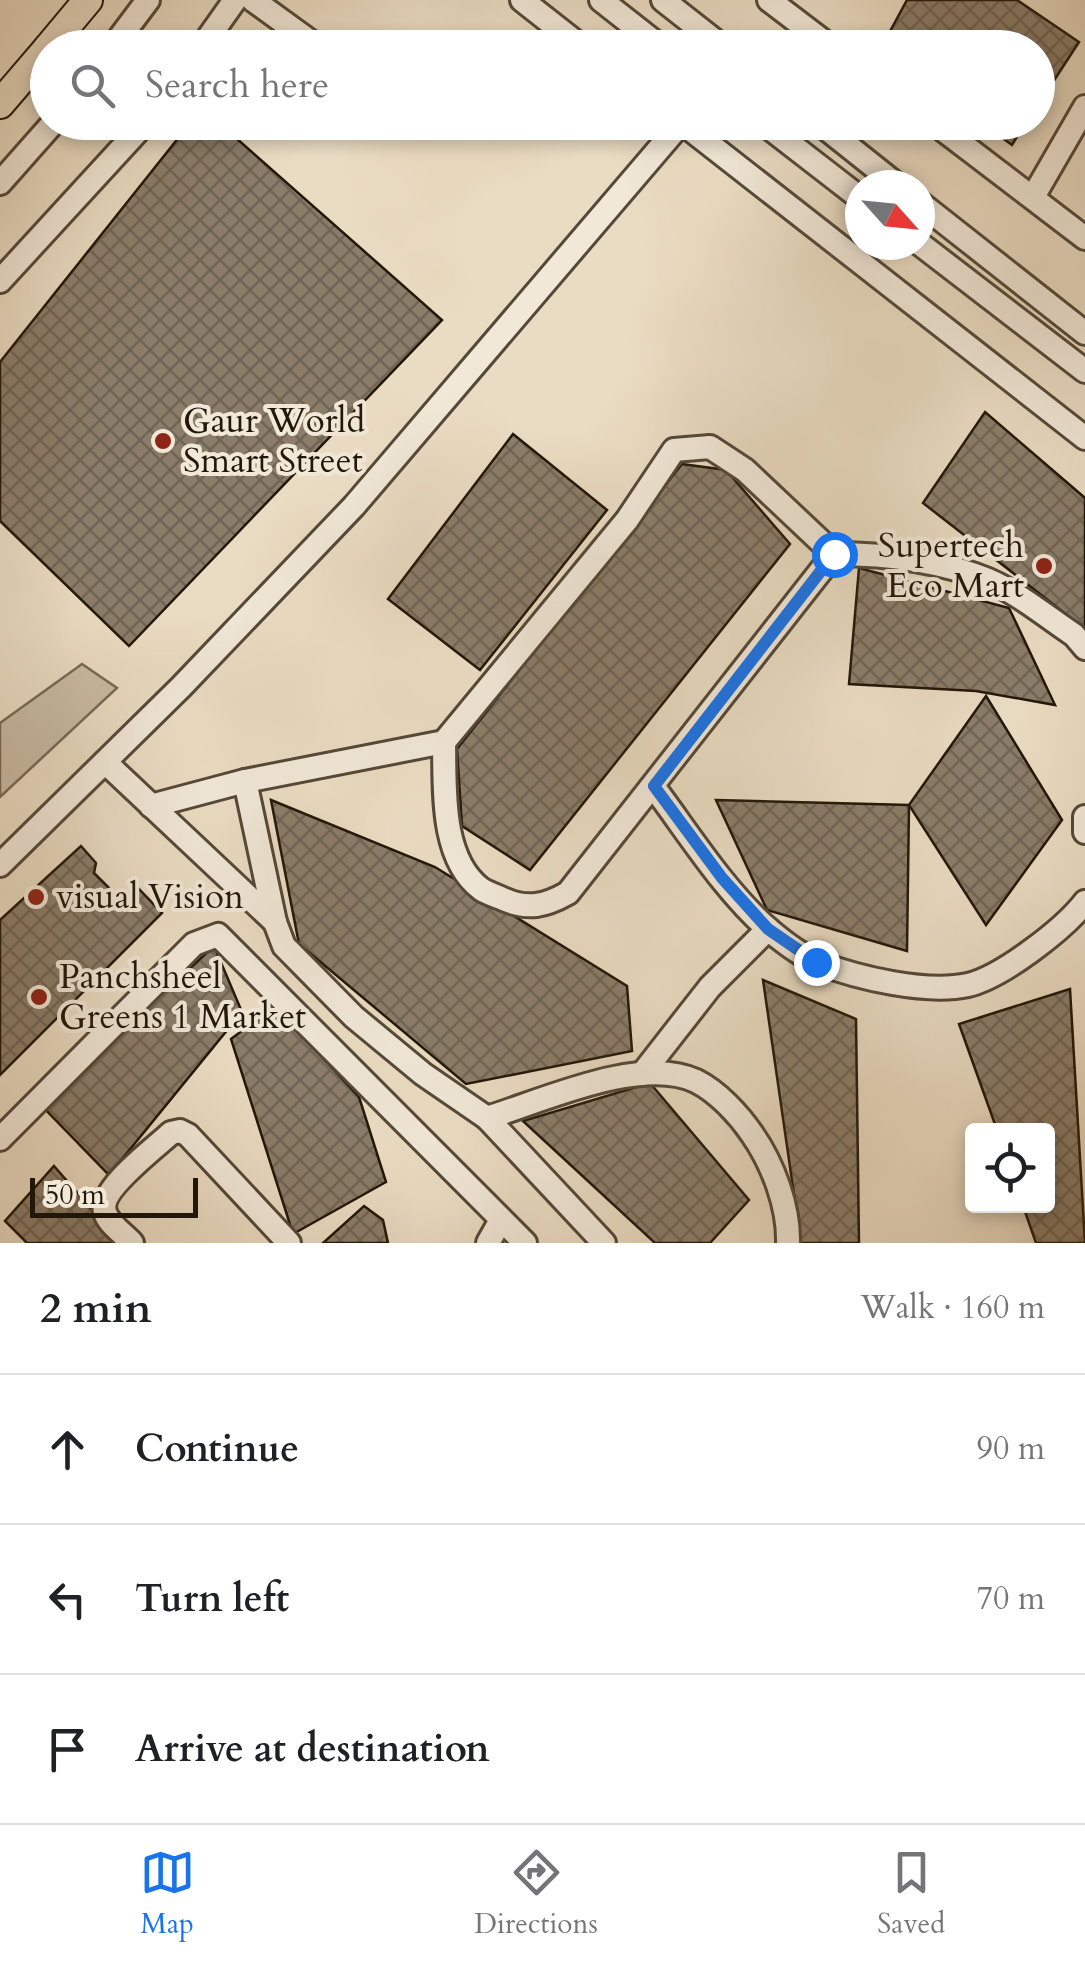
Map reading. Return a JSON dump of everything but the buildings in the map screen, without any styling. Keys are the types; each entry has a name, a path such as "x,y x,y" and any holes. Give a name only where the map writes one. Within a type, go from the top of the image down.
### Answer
{"main road":[{"path":"63,30 88,0"},
{"path":"0,104 30,69"}],"street":[{"path":"126,30 148,0"},
{"path":"213,30 234,0"},
{"path":"252,0 293,30"},
{"path":"522,0 561,30"},
{"path":"601,0 639,30"},
{"path":"664,0 702,30"},
{"path":"768,0 808,30"},
{"path":"1033,198 1076,142 1085,107"},
{"path":"0,183 38,140"},
{"path":"0,281 129,140"},
{"path":"0,865 354,506 667,140"},
{"path":"704,140 1085,438"},
{"path":"788,140 845,186"},
{"path":"841,140 878,170"},
{"path":"956,140 1085,238"},
{"path":"935,215 1085,333"},
{"path":"935,256 1085,371"},
{"path":"150,806 245,781 444,742 627,520 674,450 710,447 745,470 834,554 931,563 990,581 1074,635 1085,648"},
{"path":"444,742 446,820 459,859 480,888 516,904 544,906 568,893 834,554"},
{"path":"105,762 274,922"},
{"path":"245,781 274,922 284,946 354,1017 424,1074 487,1118 604,1243"},
{"path":"654,786 722,878 768,929 816,962 870,978 936,988 970,984 1006,970 1085,902"},
{"path":"1085,817 1085,832"},
{"path":"642,1074 710,987 768,929"},
{"path":"0,1139 194,944 218,934 524,1243"},
{"path":"487,1118 614,1078 671,1074 697,1082 744,1123 762,1148 788,1234 768,1243"},
{"path":"132,1243 106,1217 107,1193 172,1133 180,1131 188,1134 289,1243"},
{"path":"488,1243 501,1220"}],"shaded area":[{"path":"82,664 117,688 0,797 0,723"}],"place":[{"name":"Gaur World Smart Street","path":"163,441"},
{"name":"Supertech Eco Mart","path":"1044,566"},
{"name":"visual Vision","path":"36,897"},
{"name":"Panchsheel Greens 1 Market","path":"39,997"}],"route":[{"path":"816,962 768,929 722,878 654,786 834,554"}]}
